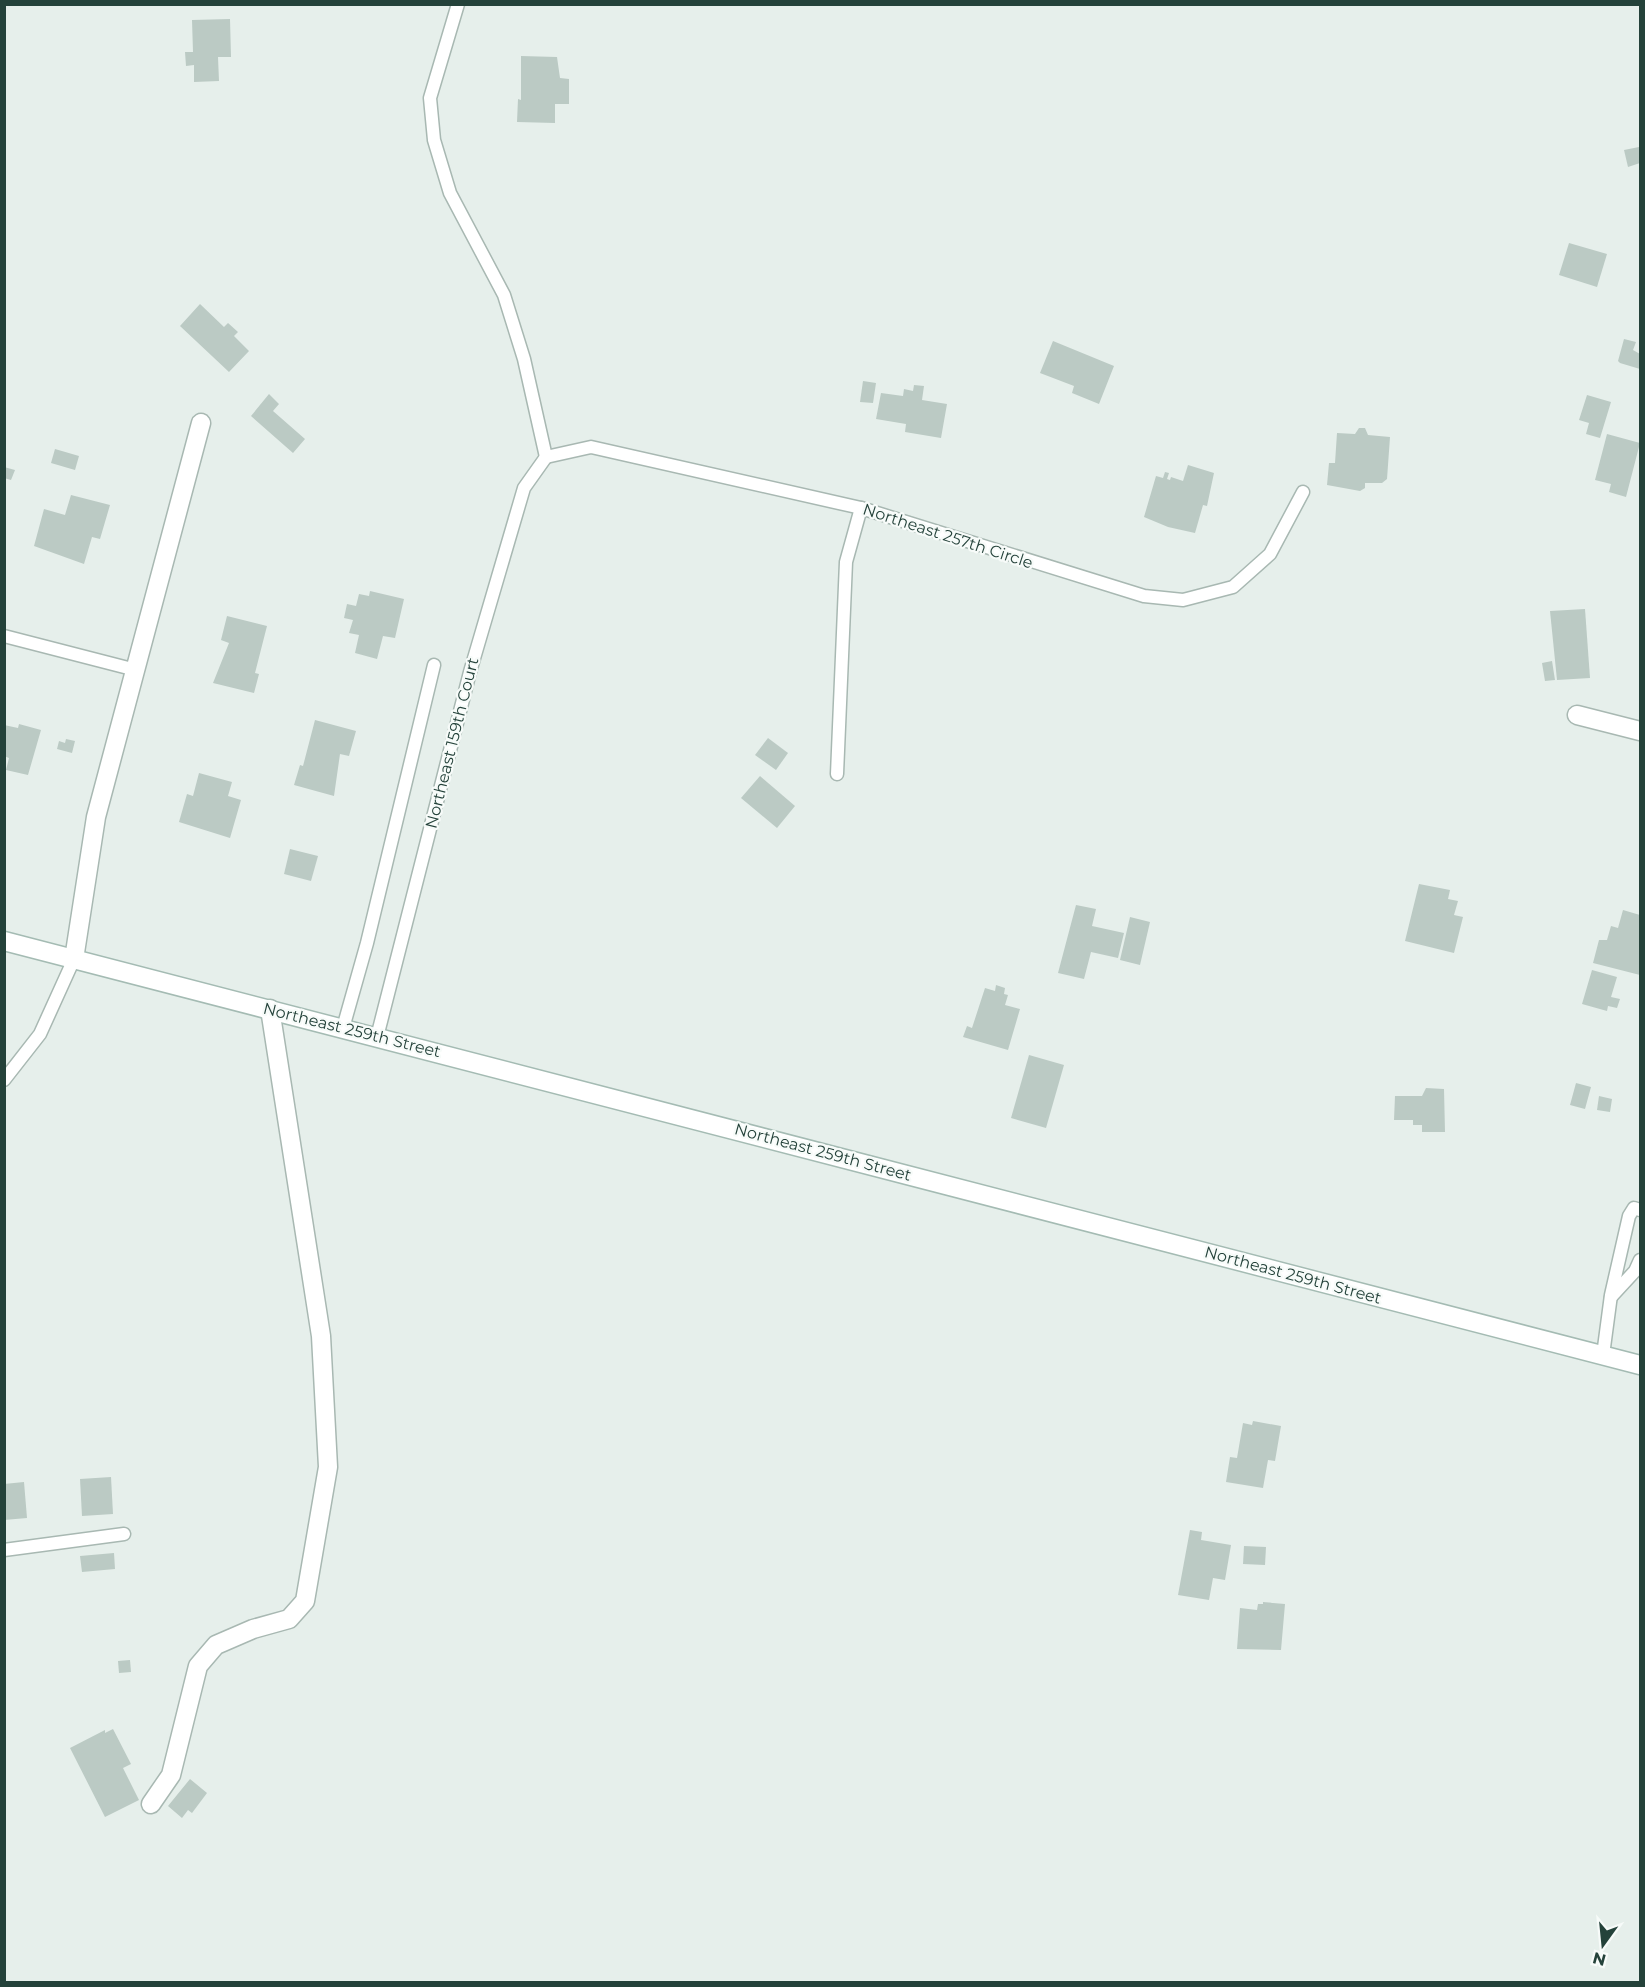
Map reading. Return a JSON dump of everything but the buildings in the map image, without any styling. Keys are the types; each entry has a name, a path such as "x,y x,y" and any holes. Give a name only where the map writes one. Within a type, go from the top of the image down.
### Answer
{"street":[{"path":"74,959 96,817 201,423"},
{"path":"1577,715 1641,731"},
{"name":"Northeast 259th Street","path":"4,941 1641,1365"},
{"path":"151,1804 171,1775 198,1666 216,1645 253,1629 289,1619 305,1602 328,1467 321,1336 270,1009"}],"lane":[{"path":"458,4 430,98 434,140 450,193 504,295 524,359 546,457"},
{"name":"Northeast 257th Circle","path":"546,457 591,447 861,508 1144,596 1183,600 1233,586 1270,554 1303,492"},
{"name":"Northeast 159th Court","path":"377,1037 470,672 524,488 546,457"},
{"path":"837,774 846,562 861,508"},
{"path":"4,636 136,670"},
{"path":"343,1028 367,943 434,665"},
{"path":"4,1080 40,1034 74,959"},
{"path":"1603,1355 1611,1298 1629,1216 1634,1208 1641,1210"},
{"path":"1611,1298 1635,1271 1641,1260"},
{"path":"4,1550 124,1534"}]}
